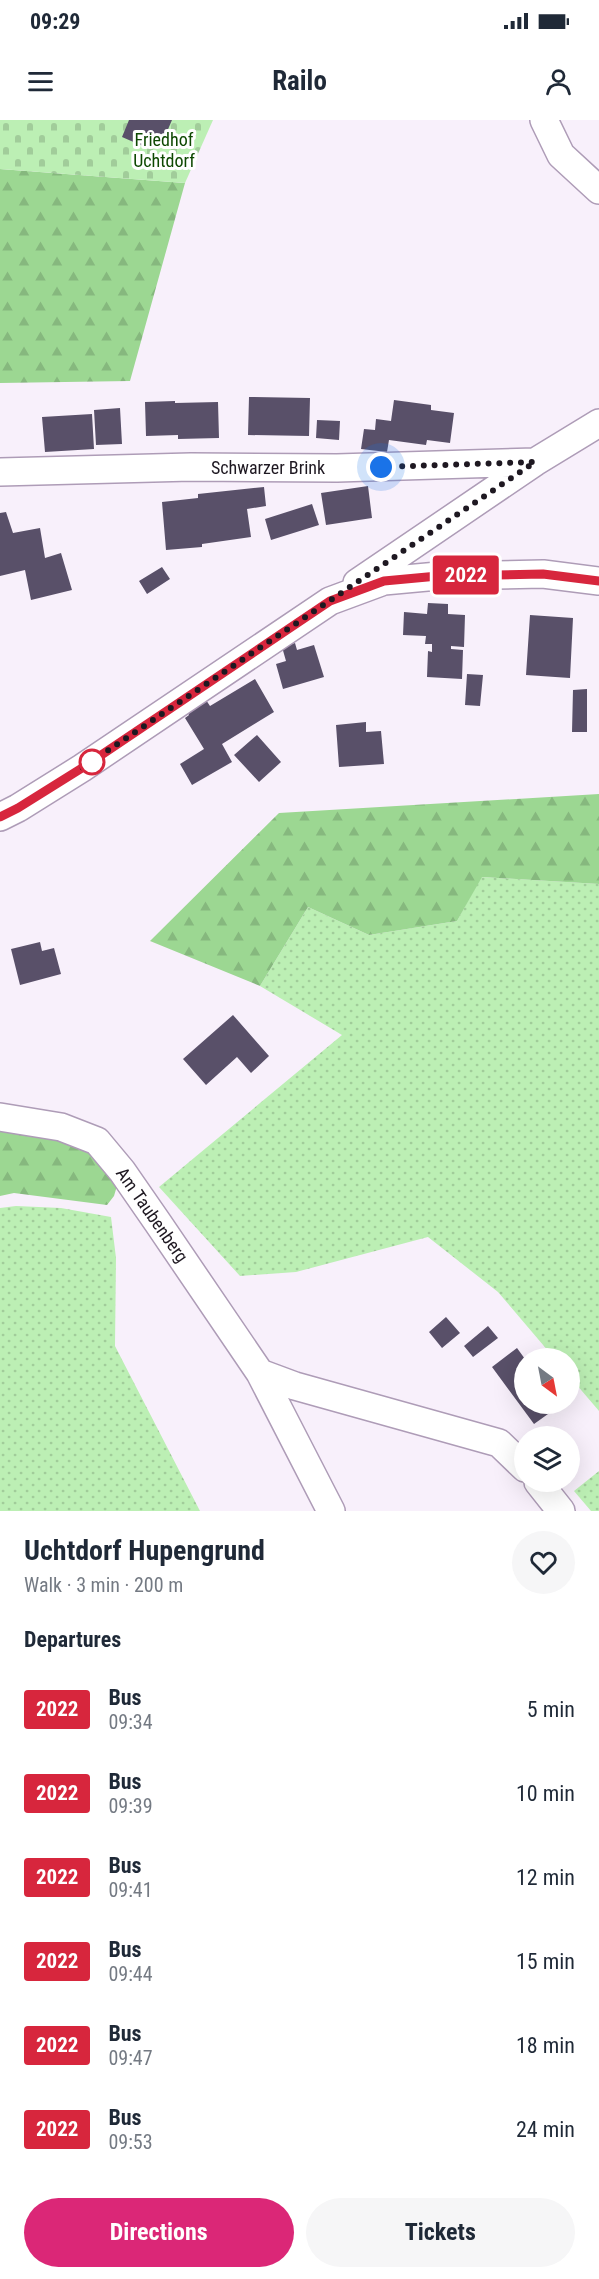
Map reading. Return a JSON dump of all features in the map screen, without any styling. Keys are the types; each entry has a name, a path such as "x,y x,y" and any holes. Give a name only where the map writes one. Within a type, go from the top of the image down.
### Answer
{"street":[{"path":"544,120 561,155 599,190"},
{"name":"Schwarzer Brink","path":"330,601 535,462 599,423"},
{"name":"Schwarzer Brink","path":"0,472 191,467 337,468 535,462"},
{"path":"0,817 82,768 330,601 384,581 438,576 543,574 599,581"},
{"name":"Am Taubenberg","path":"0,1118 61,1127 97,1141 122,1171 260,1373 332,1511"},
{"path":"260,1373 295,1386 426,1425 499,1443 514,1457"},
{"path":"546,1492 561,1511"}],"green space":[{"name":"Friedhof Uchtdorf","path":"0,120 213,120 185,183 0,169"},
{"path":"0,169 185,183 130,381 0,383"},
{"path":"599,794 599,884 482,877 457,921 369,935 308,907 260,986 150,941 279,813"},
{"path":"481,877 599,884 599,1411 580,1389 580,1348 546,1348 498,1292 428,1237 296,1272 240,1276 159,1187 342,1035 260,986 308,907 369,935 457,921"},
{"path":"0,1123 93,1146 119,1179 114,1196 107,1205 14,1193 0,1196"},
{"path":"16,1206 61,1208 111,1217 116,1258 115,1346 200,1511 0,1511 0,1208"},
{"path":"599,1471 599,1511 591,1511 575,1492 580,1492 580,1486"}],"building":[{"path":"129,120 172,120 160,148 147,142 145,147 122,137"},
{"path":"249,397 310,398 309,436 248,435"},
{"path":"394,400 431,405 431,410 454,413 450,443 427,440 426,445 389,440 387,452 361,449 364,429 375,430 376,419 391,421"},
{"path":"175,401 175,403 218,402 219,438 178,439 178,435 146,436 145,402"},
{"path":"120,408 122,444 96,445 94,410"},
{"path":"92,414 94,449 45,452 42,417"},
{"path":"317,420 340,421 339,440 316,438"},
{"path":"368,486 372,518 326,525 321,493"},
{"path":"264,487 266,506 247,509 251,537 202,544 202,547 166,550 162,502 198,498 198,494"},
{"path":"312,504 319,525 271,540 265,519"},
{"path":"6,512 13,533 40,528 45,558 61,553 72,590 31,600 25,570 0,576 0,513"},
{"path":"162,567 170,579 147,594 139,581"},
{"path":"428,603 448,604 448,614 465,615 464,647 451,646 451,649 463,650 462,679 427,677 428,651 432,652 432,644 425,644 426,636 403,635 404,612 427,614"},
{"path":"530,615 573,618 570,678 526,675"},
{"path":"295,643 297,650 314,645 324,677 283,689 276,664 286,661 282,647"},
{"path":"467,674 483,675 480,706 465,705"},
{"path":"255,679 274,712 222,744 232,762 192,785 180,764 204,749 185,718 189,715 185,708 204,697 210,706"},
{"path":"587,689 587,732 572,732 573,690"},
{"path":"366,722 366,732 381,731 384,764 339,767 336,725"},
{"path":"257,735 281,762 259,782 234,755"},
{"path":"40,942 42,951 54,948 61,974 20,985 11,949"},
{"path":"233,1015 269,1056 251,1073 237,1057 206,1085 183,1059"},
{"path":"446,1317 460,1333 442,1348 429,1332"},
{"path":"488,1326 498,1338 473,1357 464,1346"},
{"path":"514,1350 514,1397 492,1367"},
{"path":"527,1414 548,1414 534,1424"}],"bus line":[{"name":"2022","path":"0,817 82,768 330,601 384,581 438,576 543,574 599,581"}],"route":[{"path":"92,762 82,768 535,462 381,467"}]}
